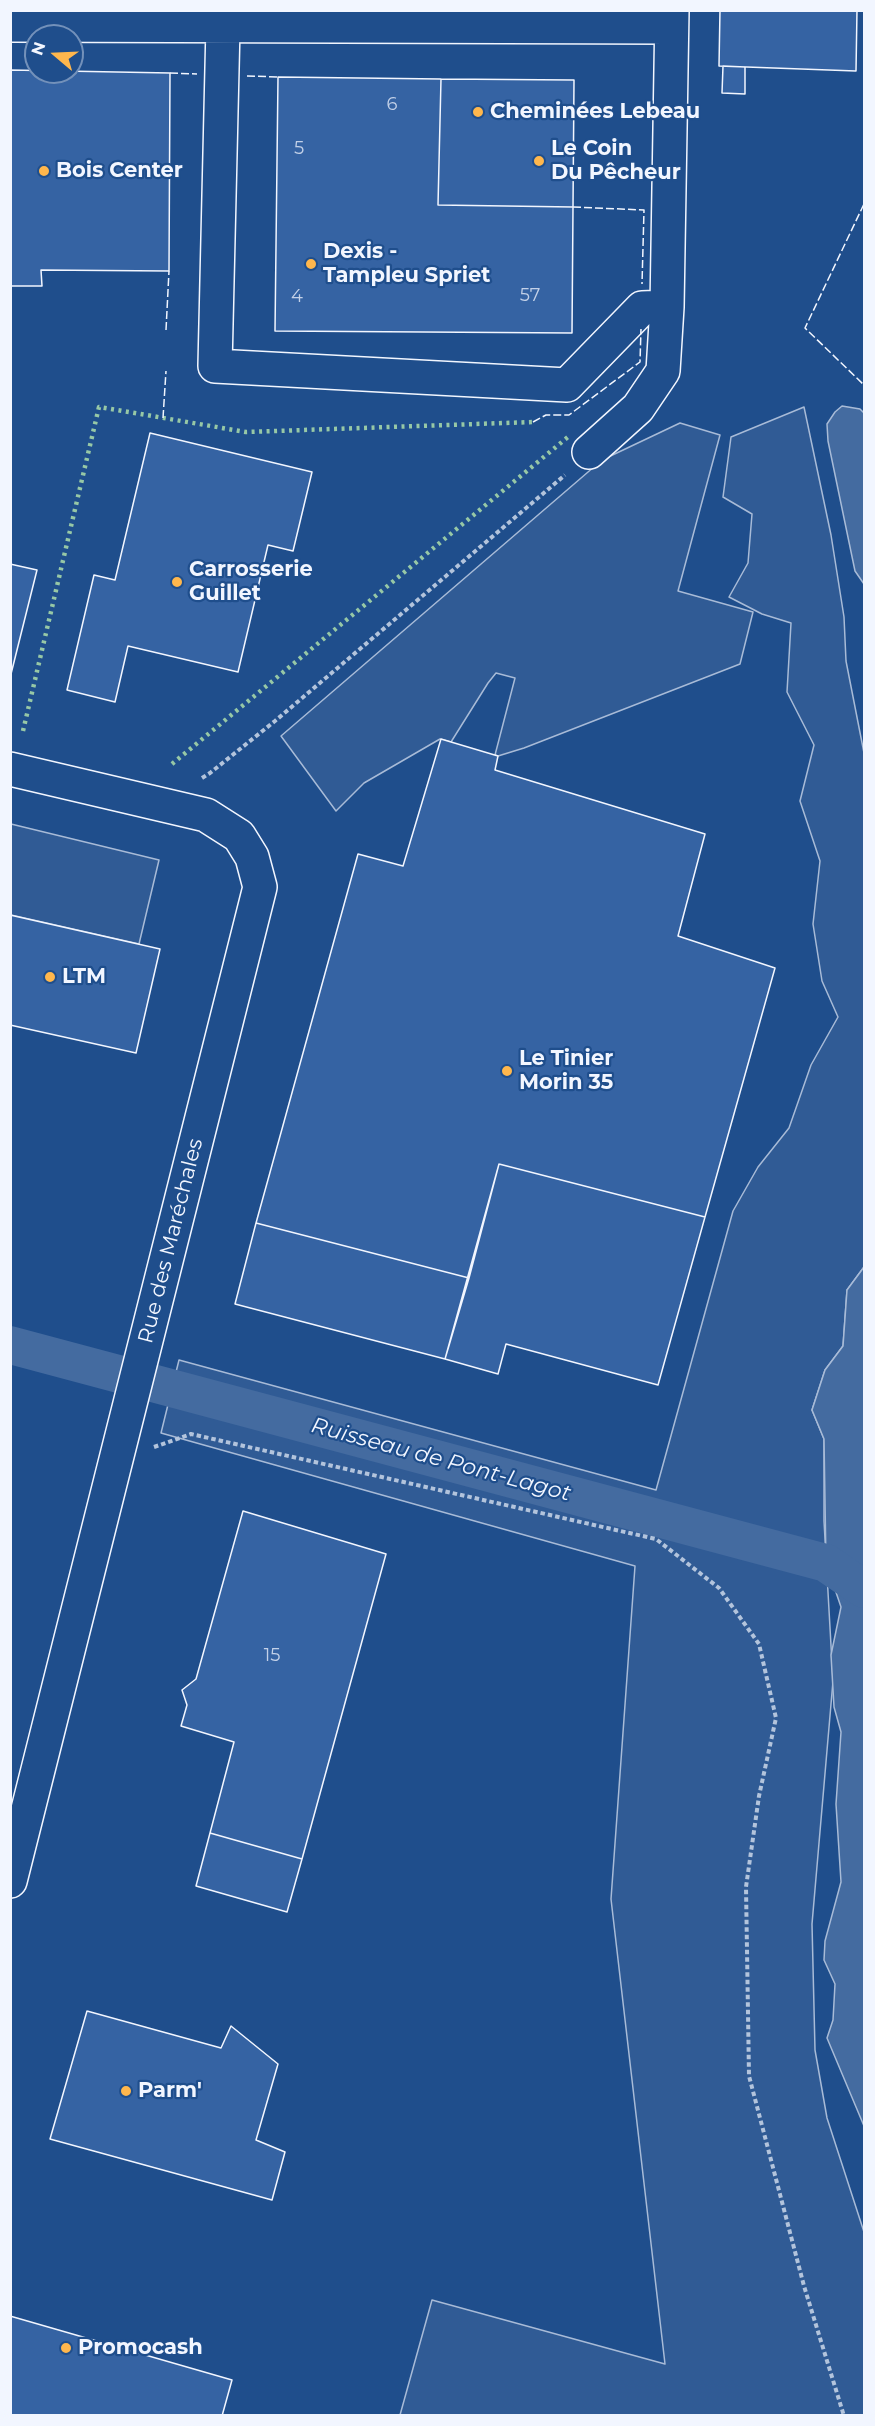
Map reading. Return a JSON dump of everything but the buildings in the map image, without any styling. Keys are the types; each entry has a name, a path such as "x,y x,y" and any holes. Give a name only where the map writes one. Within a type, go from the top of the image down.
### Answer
{"street":[{"path":"10,25 222,26 672,19 667,307 663,371 638,408 589,452"},
{"path":"222,26 215,366 567,385 642,308 667,307"},
{"name":"Rue des Maréchales","path":"10,769 206,815 239,836 252,857 260,887 10,1881"}],"path":[{"path":"196,781 210,773 275,721 589,452"},
{"path":"116,1459 191,1434 656,1539 718,1588 759,1644 776,1718 759,1796 746,1887 749,2076 804,2286 844,2415"}],"shaded area":[{"path":"842,406 860,409 864,413 864,584 855,571 828,441 827,424"},
{"path":"804,407 831,535 844,617 846,661 864,753 864,1267 847,1290 843,1346 825,1370 812,1410 824,1439 824,1521 833,1681 812,1924 815,2050 827,2118 864,2232 864,2415 400,2415 432,2300 665,2364 611,1899 635,1566 161,1433 179,1360 656,1490 733,1211 758,1167 789,1128 811,1065 838,1017 822,981 813,924 820,861 800,801 814,745 787,692 791,623 762,614 729,597 748,563 752,514 723,497 731,437"},
{"path":"680,423 720,435 678,591 753,612 740,664 498,756 495,755 515,678 496,673 451,742 440,739 364,783 336,811 281,736 602,460"},
{"path":"11,824 159,860 139,944 11,915"},
{"path":"864,1267 864,2126 827,2038 833,2020 835,1984 824,1960 825,1941 841,1882 836,1804 841,1732 834,1707 831,1655 841,1607 826,1563 824,1439 812,1410 825,1370 843,1346 847,1290"}],"waterway":[{"name":"Ruisseau de Pont-Lagot","path":"10,1345 826,1563 864,1589"}],"hedge":[{"path":"23,731 99,407 246,432 533,422"},
{"path":"172,764 568,437"}],"fence":[{"path":"170,73 197,74"},
{"path":"247,76 278,77"},
{"path":"864,204 805,328 864,385"},
{"path":"573,207 644,210 642,284"},
{"path":"166,330 169,271"},
{"path":"533,422 546,415 569,415 640,362 641,329"},
{"path":"163,418 166,371"}],"place":[{"name":"Cheminées Lebeau","path":"478,112"},
{"name":"Le Coin Du Pêcheur","path":"539,161"},
{"name":"Bois Center","path":"44,171"},
{"name":"Dexis - Tampleu Spriet","path":"311,264"},
{"name":"Carrosserie Guillet","path":"177,582"},
{"name":"LTM","path":"50,977"},
{"name":"Le Tinier Morin 35","path":"507,1071"},
{"name":"Parm'","path":"126,2091"},
{"name":"Promocash","path":"66,2348"}]}
